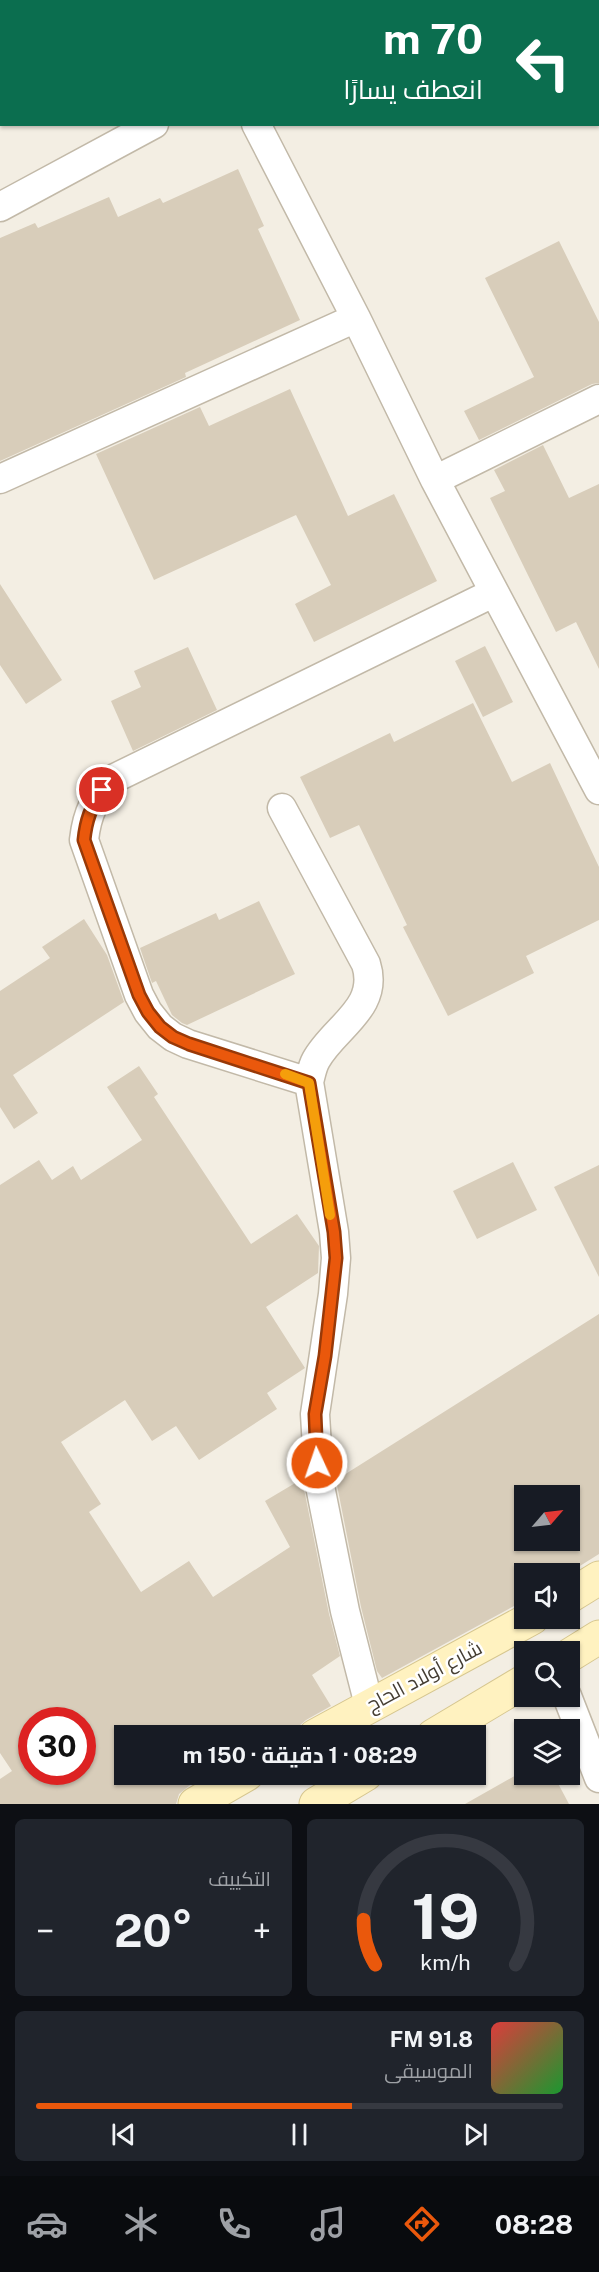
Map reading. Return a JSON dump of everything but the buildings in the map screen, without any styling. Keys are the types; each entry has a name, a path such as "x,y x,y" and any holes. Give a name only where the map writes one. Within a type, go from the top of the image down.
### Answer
{"main road":[{"path":"580,1590 599,1578"},
{"name":"شارع أولاد الحاج","path":"334,1725 514,1628"},
{"path":"580,1649 599,1637"},
{"path":"451,1725 514,1688"},
{"path":"195,1804 228,1785"},
{"path":"316,1804 348,1785"}],"street":[{"path":"0,207 150,126"},
{"path":"257,126 493,593 599,790"},
{"path":"0,479 356,318"},
{"path":"435,480 599,399"},
{"path":"309,1083 189,1044 160,1027 148,1012 139,995 84,840 91,806 102,790 116,778 493,593"},
{"path":"282,808 370,974 370,985 363,1005 317,1059 309,1083 334,1232 336,1258 330,1318 315,1414 319,1481 345,1611 369,1705"},
{"path":"571,1707 599,1778"}],"slow traffic":[{"path":"285,1074 309,1083 330,1215"}],"route":[{"path":"102,790 91,806 84,840 139,995 148,1012 160,1027 173,1037 309,1083 334,1232 336,1258 325,1356 315,1414 317,1463"}]}
